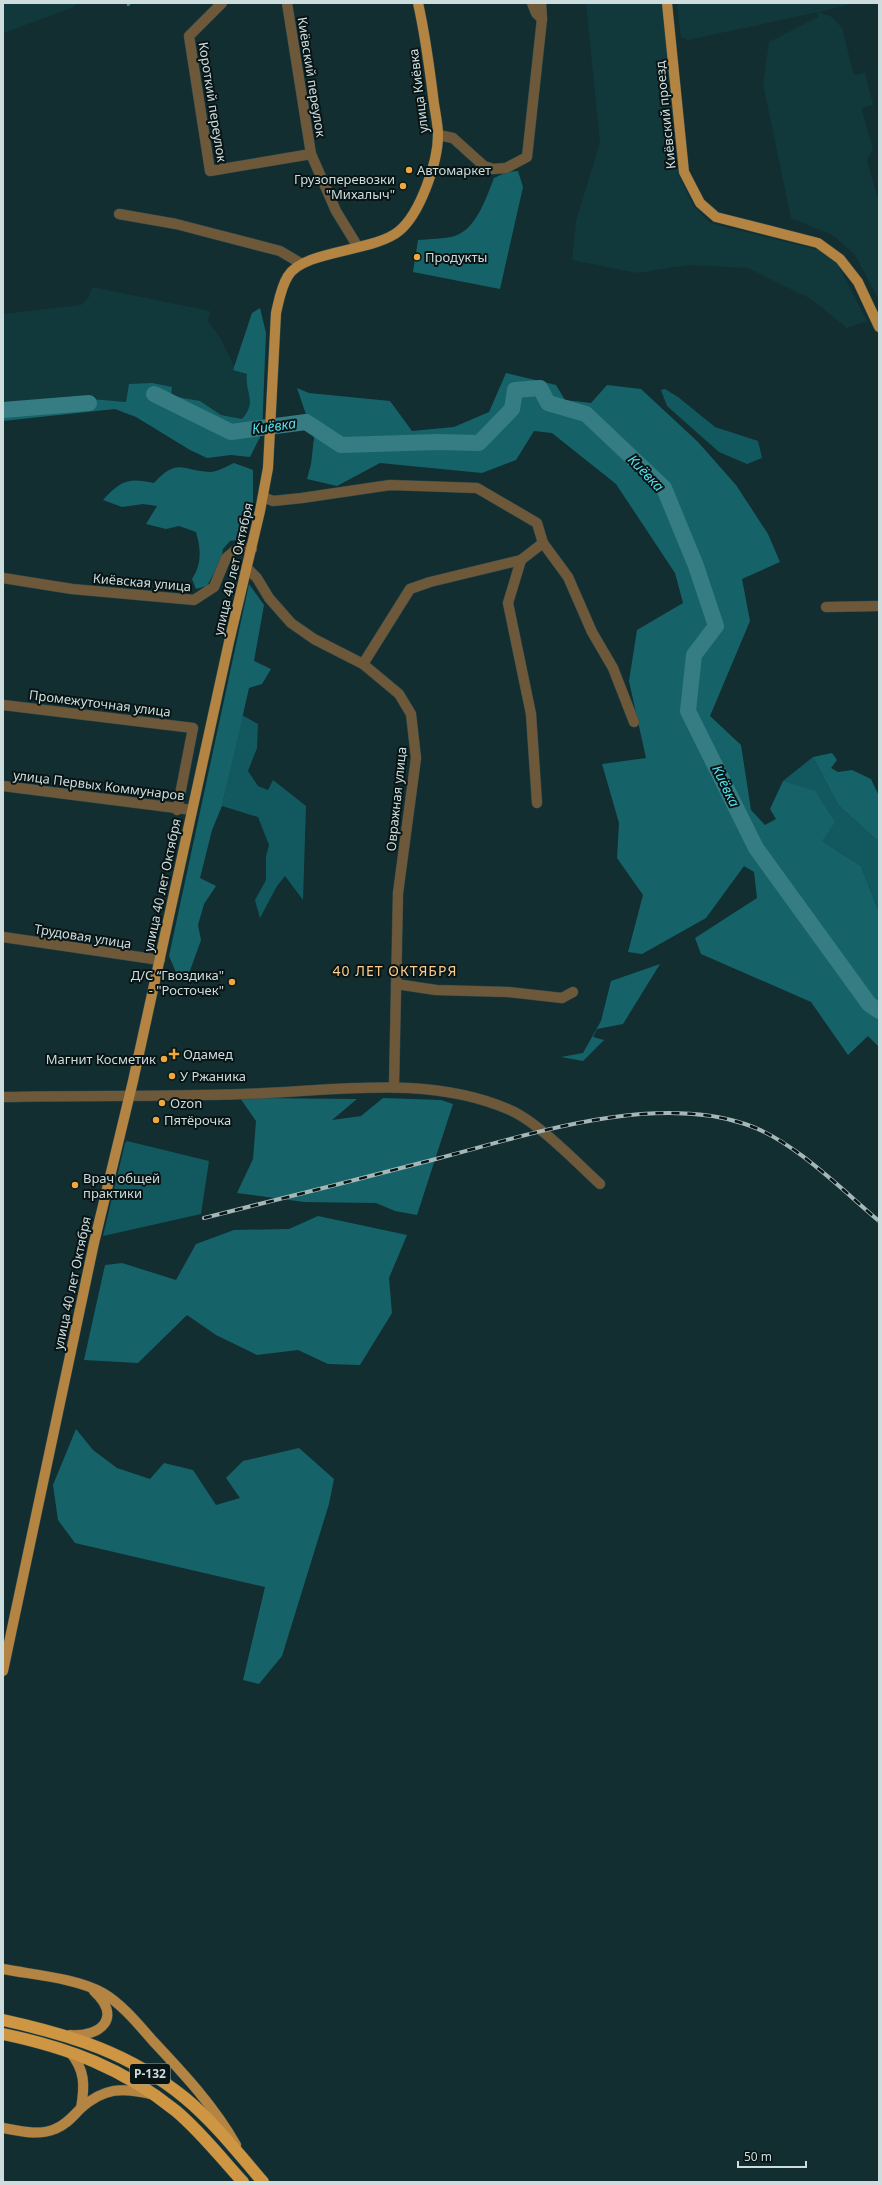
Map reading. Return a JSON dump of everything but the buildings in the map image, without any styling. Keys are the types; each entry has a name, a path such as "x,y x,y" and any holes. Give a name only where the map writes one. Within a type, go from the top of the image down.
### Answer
{"highway":[{"name":"Р-132","path":"3,2020 70,2035 125,2059 161,2080 186,2099 263,2182"},
{"name":"Р-132","path":"3,2034 69,2050 124,2075 176,2112 202,2136 243,2182"}],"main road":[{"name":"улица Киёвка","path":"276,313 281,292 289,274 302,264 321,256 378,242 399,232 410,218 426,188 438,135 426,45 418,3"},
{"name":"Киёвский проезд","path":"667,3 684,172 700,203 716,217 818,243 840,260 858,282 879,328"},
{"name":"улица 40 лет Октября","path":"3,1671 92,1251 160,960 192,810 263,497 268,458 276,313"},
{"path":"3,1969 90,1987 111,1999 128,2013 200,2093 221,2120 246,2163"},
{"path":"70,2035 91,2034 99,2031 105,2025 107,2015 106,2006 100,1997 90,1987"},
{"path":"69,2050 78,2062 83,2073 84,2087 81,2108"},
{"path":"3,2128 40,2133 56,2129 69,2121 81,2108 109,2091 122,2089 154,2095"}],"street":[{"name":"Короткий переулок","path":"210,171 189,36 222,3"},
{"name":"Киёвский переулок","path":"287,3 311,154 336,212 358,248"},
{"path":"532,3 536,13 542,19"},
{"path":"438,135 453,138 484,166 493,169 506,168 527,158 542,19 541,3"},
{"name":"Киёвский переулок","path":"210,171 311,154"},
{"path":"119,214 176,224 280,251 302,264"},
{"path":"263,497 273,501 390,485 477,488 537,523 543,543 568,577 592,632 613,668 634,722"},
{"path":"363,664 410,589 430,582 521,560 543,543"},
{"name":"Киёвская улица","path":"3,578 86,590 194,600 214,587 226,558 238,548 252,549"},
{"path":"521,560 508,603 531,714 537,803"},
{"name":"Овражная улица","path":"247,568 256,578 269,598 291,623 314,638 363,664 399,694 411,714 415,737 416,758 398,893 394,1086"},
{"path":"826,607 879,606"},
{"name":"Промежуточная улица","path":"3,705 193,728 177,810"},
{"name":"улица Первых Коммунаров","path":"3,786 177,810 192,810"},
{"name":"Трудовая улица","path":"3,937 160,960"},
{"path":"396,984 436,990 508,992 562,998 573,992"},
{"path":"3,1097 242,1094 394,1086 462,1094 511,1110 534,1125 600,1184"}],"shaded area":[{"path":"3,3 78,3 72,8 3,33"},
{"path":"586,3 662,3 678,174 693,205 710,223 819,250 838,265 867,321 847,328 811,299 748,268 688,265 637,273 572,260 576,221 600,143"},
{"path":"677,3 856,3 819,12 832,17 842,28 854,75 865,73 873,105 861,108 873,148 867,160 879,203 879,300 855,255 834,236 791,218 763,84 769,42 818,17 818,12 688,40 681,37"},
{"path":"518,171 523,187 500,289 413,272 418,240 451,237 463,232 480,212 494,178 507,172"},
{"path":"92,287 210,311 208,321 221,339 234,366 233,370 248,374 246,383 250,391 249,412 242,419 221,415 200,401 126,402 80,398 3,404 3,314 81,305 89,297"},
{"path":"260,308 266,333 262,433 250,457 231,455 207,458 190,450 136,417 115,409 3,421 3,404 80,398 126,402 129,384 152,383 172,387 171,396 200,401 221,415 242,419 247,413 250,402 247,386 247,374 233,370 252,313"},
{"path":"506,373 556,385 565,400 591,403 607,385 641,389 698,442 736,485 768,534 780,562 742,579 750,621 710,716 741,745 751,810 765,825 776,819 770,809 783,781 815,791 835,822 822,841 861,866 879,912 879,1047 868,1036 848,1055 811,1002 701,954 695,938 757,898 754,872 744,866 706,918 642,954 628,952 643,895 617,858 619,823 602,764 646,758 629,681 637,630 683,603 675,573 616,484 552,433 534,431 516,460 482,473 380,463 337,486 307,479 311,464 314,438 297,388 309,393 390,401 412,431 454,427 489,412"},
{"path":"665,389 678,397 715,427 758,441 762,458 747,464 719,452 667,406 661,390"},
{"path":"234,463 253,470 253,511 243,539 230,541 223,549 221,560 207,586 196,589 192,579 198,568 200,556 196,532 179,526 166,529 146,524 157,506 143,504 122,507 103,500 114,488 125,482 137,480 154,483 169,470 175,468 180,467 213,472"},
{"path":"249,584 264,605 254,661 271,669 262,684 249,688 222,806 212,830 200,878 216,886 204,904 198,925 201,940 187,979 178,977 169,956"},
{"path":"242,715 258,724 257,748 248,771 258,786 268,790 273,780 306,806 303,900 285,876 277,886 260,918 255,900 266,880 266,856 269,845 258,817 222,806"},
{"path":"832,753 837,760 831,768 838,772 852,770 871,779 879,796 879,842 838,805 813,757"},
{"path":"813,757 838,805 879,842 879,912 861,866 822,841 783,781"},
{"path":"660,964 623,1024 597,1029 593,1037 604,1040 583,1061 561,1057 583,1053 601,1021 611,981"},
{"path":"240,1098 357,1099 332,1120 361,1116 383,1098 441,1100 453,1104 417,1215 395,1211 376,1203 304,1202 237,1193 253,1159 256,1121"},
{"path":"127,1141 209,1161 201,1214 103,1236 125,1143"},
{"path":"318,1216 407,1235 389,1278 392,1313 360,1365 328,1364 298,1350 257,1355 216,1335 187,1315 138,1363 84,1360 105,1265 122,1263 176,1280 196,1244 234,1230 289,1229"},
{"path":"76,1429 93,1450 117,1468 150,1479 164,1463 193,1470 216,1505 240,1498 226,1478 243,1461 299,1448 334,1479 329,1504 282,1656 259,1684 243,1680 265,1587 75,1543 58,1520 53,1485"}],"waterway":[{"name":"Киёвка","path":"154,394 231,432 306,422 341,445 438,442 479,443 512,409 515,390 540,388 548,403 586,414 664,488 696,566 716,626 694,655 688,711 756,848 869,1004 879,1011"},
{"name":"Киёвка","path":"3,410 89,403"}],"railway":[{"path":"204,1218 549,1129 630,1115 670,1113 709,1116 745,1124 763,1131 798,1153 815,1166 879,1221"}],"place":[{"name":"Автомаркет","path":"409,170"},
{"name":"Грузоперевозки \"Михалыч\"","path":"403,186"},
{"name":"Продукты","path":"417,257"},
{"name":"Д/С “Гвоздика\" - \"Росточек\"","path":"232,982"},
{"name":"Одамед","path":"174,1054"},
{"name":"Магнит Косметик","path":"164,1059"},
{"name":"У Ржаника","path":"172,1076"},
{"name":"Ozon","path":"162,1103"},
{"name":"Пятёрочка","path":"156,1120"},
{"name":"Врач общей практики","path":"75,1185"}],"district":[{"name":"40 ЛЕТ ОКТЯБРЯ","path":"395,971"}]}
